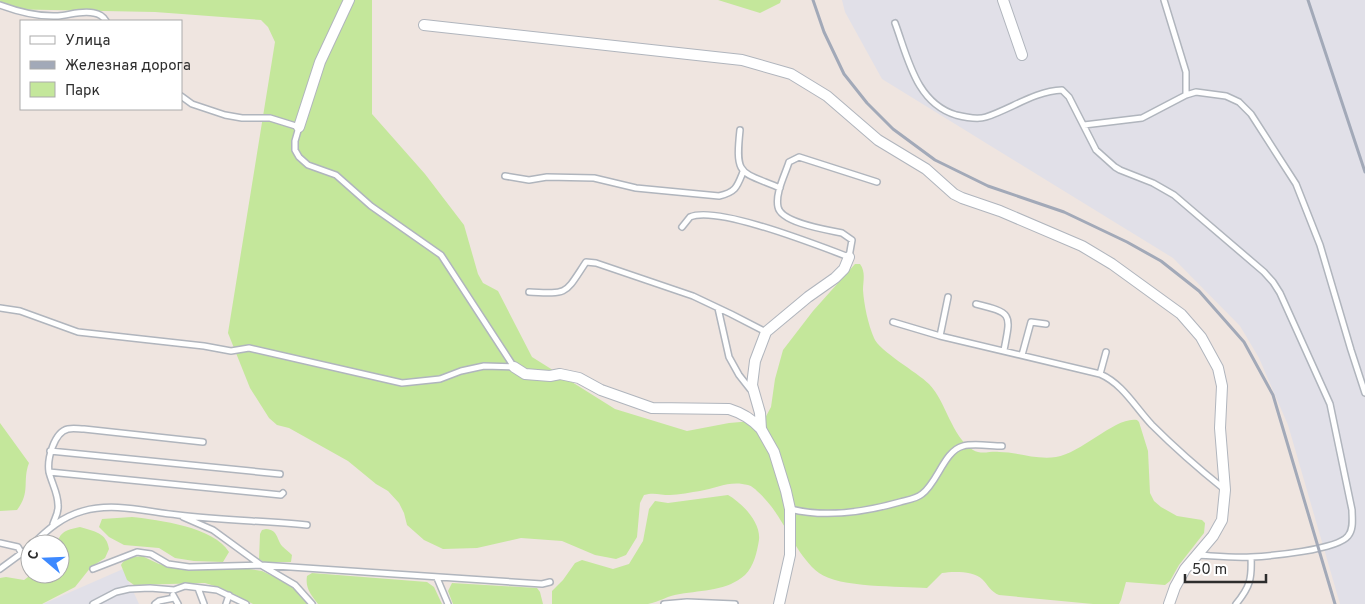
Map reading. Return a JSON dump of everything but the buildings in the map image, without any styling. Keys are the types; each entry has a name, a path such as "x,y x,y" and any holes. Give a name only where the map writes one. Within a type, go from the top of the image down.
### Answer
{"street":[{"path":"299,127 320,62 349,0"},
{"path":"1004,0 1022,55"},
{"path":"424,25 742,60 791,74 827,96 878,140 926,169 954,194 1000,211 1082,246 1112,264 1181,314 1201,337 1218,368 1222,386 1220,428 1225,490 1222,520 1213,536 1185,569 1175,587 1169,604"},
{"path":"761,428 760,413 752,385 755,361 766,332 808,297 835,278 844,269 849,257"},
{"path":"514,367 525,374 550,376 560,374 579,378 601,390 652,408 730,409 752,420 761,428 774,452 790,509 790,554 779,604"}],"lane":[{"path":"1164,0 1186,72 1186,94"},
{"path":"0,5 36,15 58,16 93,12 102,16 105,20"},
{"path":"895,23 917,84 927,98 937,106 948,113 963,117 984,118 1047,91 1062,90 1069,97 1096,150 1120,170 1153,183 1174,195 1264,272 1280,293 1330,404 1352,510 1352,525 1348,536 1339,543 1325,547 1251,557 1197,555"},
{"path":"1084,125 1142,118 1186,94 1196,92 1209,92 1226,96 1239,102 1251,114 1296,184 1320,245 1365,393"},
{"path":"182,97 192,104 225,115 242,118 270,118 299,127 295,141 295,150 299,157 308,165 336,175 371,206 440,255 514,367"},
{"path":"740,130 737,155 743,172 780,188"},
{"path":"682,227 690,217 705,215 753,223 849,257 852,240 848,236 791,220 780,213 778,207 780,188 790,162 799,156 877,182"},
{"path":"505,176 529,180 547,177 594,178 636,188 719,196 731,193 737,187 743,172"},
{"path":"529,292 558,294 565,291 572,284 586,262 596,263 692,296 766,332"},
{"path":"940,336 948,297"},
{"path":"976,304 1000,310 1007,317 1009,324 1004,350"},
{"path":"0,308 20,311 78,332 204,346 231,351 249,348 402,384 440,379 461,371 484,366 514,367"},
{"path":"718,308 729,357 739,375 753,393"},
{"path":"893,322 940,336 1100,374 1116,384 1174,447 1225,490"},
{"path":"1022,355 1031,322 1046,324"},
{"path":"1100,374 1106,352"},
{"path":"53,524 58,508 57,494 49,472 50,451 60,434 68,429 84,429 202,442"},
{"path":"790,509 848,513 920,496 931,486 953,451 964,446 1002,446"},
{"path":"50,451 280,474"},
{"path":"49,472 283,493"},
{"path":"43,534 53,524 82,511 107,507 308,526"},
{"path":"178,515 213,530 261,566 295,585 312,604"},
{"path":"0,543 18,548 20,551"},
{"path":"93,569 138,552 143,552 168,564 189,567 261,566 542,584 550,582"},
{"path":"0,569 20,555"},
{"path":"1236,604 1249,586 1252,573 1251,557"},
{"path":"437,578 448,604"},
{"path":"93,604 116,592 129,588 174,590 185,586 216,590 246,604"},
{"path":"198,588 204,604"},
{"path":"174,590 174,598 178,604"},
{"path":"226,604 229,595"},
{"path":"155,604 174,598"},
{"path":"664,604 687,602 736,604"}],"shaded area":[{"path":"842,0 1365,0 1365,604 1340,604 1288,425 1259,358 1240,326 1173,258 882,79 845,12"},
{"path":"123,569 139,604 43,604"}],"green space":[{"path":"0,0 372,0 372,114 425,174 464,225 478,274 483,283 498,291 532,357 615,409 687,431 729,423 764,420 771,407 775,379 783,350 813,311 855,264 860,264 864,273 865,308 874,338 890,355 929,384 935,391 965,444 973,450 982,453 1006,452 1049,458 1077,449 1119,424 1129,420 1137,420 1148,451 1150,493 1154,501 1177,516 1202,520 1205,523 1204,533 1179,565 1170,581 1165,585 1126,582 1119,604 1093,604 999,595 978,576 963,572 942,573 927,588 855,584 828,578 819,573 802,555 766,500 752,487 736,483 677,495 644,495 640,503 637,537 626,555 616,559 595,555 562,541 521,538 477,548 443,549 424,540 407,525 399,503 388,491 376,484 348,461 289,428 277,425 269,418 250,388 228,333 275,42 268,27 261,20 155,12 0,9"},
{"path":"718,0 781,0 780,3 760,13"},
{"path":"0,423 29,463 24,498 17,510 0,511"},
{"path":"728,495 750,514 759,533 753,563 745,575 738,580 723,587 676,595 648,604 552,604 552,591 563,580 575,563 582,560 613,569 629,564 643,541 649,509 655,501 668,503"},
{"path":"132,517 171,523 199,531 222,543 229,552 223,562 175,558 159,548 124,545 109,537 99,527 102,519"},
{"path":"80,527 103,536 109,549 105,558 91,567 75,587 42,604 0,604 0,578 20,579 20,584 70,584 70,534 62,534 70,529"},
{"path":"266,529 275,533 282,546 292,555 291,562 264,562 259,559 260,534 262,530"},
{"path":"142,556 159,564 183,569 249,569 262,571 291,585 308,604 253,604 221,588 205,583 134,585 127,580 121,565 127,559"},
{"path":"312,573 427,582 434,587 442,604 318,604 307,584 307,576"},
{"path":"452,583 537,588 543,604 453,604 448,591"}],"railway":[{"path":"813,0 824,32 844,74 867,103 893,129 935,160 988,186 1064,212 1127,242 1161,261 1199,291 1244,342 1273,395 1335,604"},
{"path":"1308,0 1365,172"}]}
